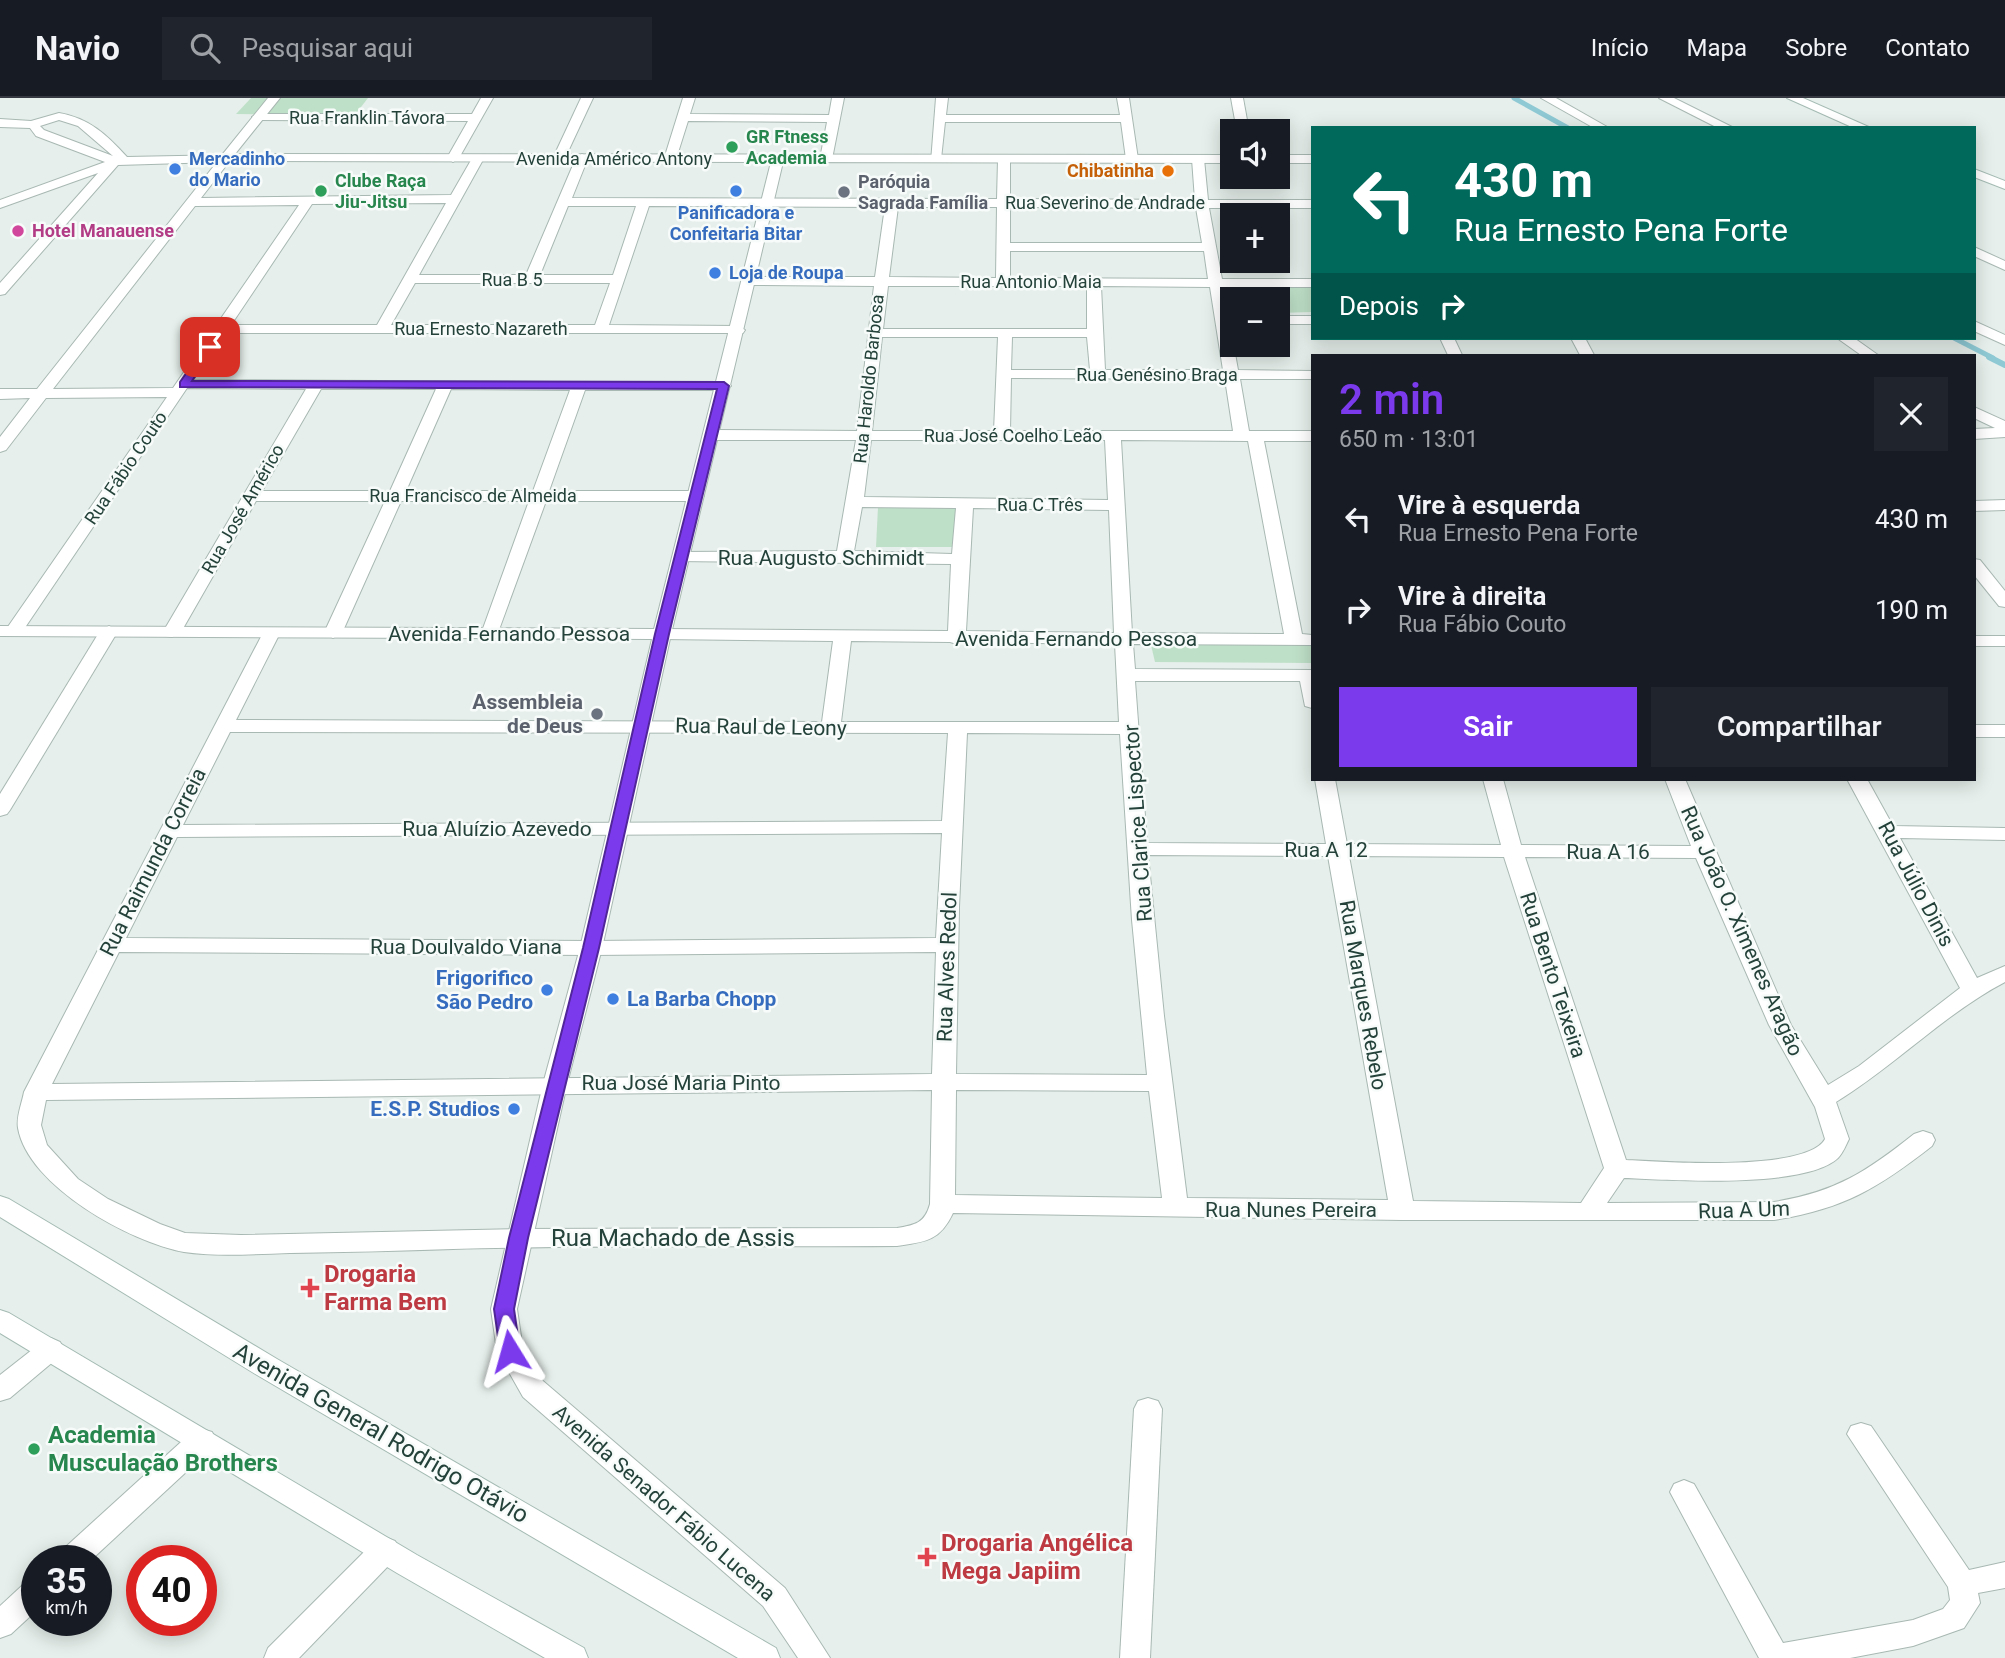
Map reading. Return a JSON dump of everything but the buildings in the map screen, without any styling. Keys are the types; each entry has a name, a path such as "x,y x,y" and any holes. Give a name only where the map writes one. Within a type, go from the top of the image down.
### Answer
{"street":[{"path":"0,447 274,98"},
{"path":"453,158 487,98"},
{"path":"559,158 587,98"},
{"path":"670,159 689,98"},
{"path":"826,159 838,98"},
{"path":"934,159 942,98"},
{"path":"1123,98 1132,159"},
{"path":"1237,98 1241,119"},
{"path":"1547,98 1599,126"},
{"path":"1665,98 1724,126"},
{"path":"1793,98 1860,126"},
{"name":"Rua Franklin Távora","path":"258,117 361,113 475,118"},
{"path":"682,117 833,119"},
{"path":"0,123 33,125 54,118 79,120 88,125 117,161"},
{"path":"940,118 1127,119"},
{"path":"33,125 40,133 117,161"},
{"name":"Avenida Américo Antony","path":"117,161 226,158 1220,159"},
{"path":"382,329 478,158"},
{"path":"531,280 582,158"},
{"name":"Avenida Senador Fábio Lucena","path":"778,159 713,435 662,634 591,948 518,1238 504,1309 510,1351 533,1389 775,1597 815,1658"},
{"path":"1198,159 1202,203 1220,300"},
{"path":"1290,159 1311,159"},
{"path":"1003,282 1004,160"},
{"path":"0,204 117,161"},
{"path":"0,291 117,161"},
{"path":"1976,174 2005,185"},
{"path":"194,202 454,199"},
{"name":"Rua Fábio Couto","path":"7,631 223,329 308,201"},
{"name":"Rua Haroldo Barbosa","path":"845,556 856,502 880,282 892,201"},
{"name":"Rua Severino de Andrade","path":"562,202 1311,204"},
{"path":"601,329 644,202"},
{"path":"1002,247 1210,247"},
{"path":"1978,256 2005,266"},
{"name":"Rua B 5","path":"408,279 617,279"},
{"name":"Rua Antonio Maia","path":"749,281 1311,283"},
{"path":"1094,282 1094,333 1098,375"},
{"path":"1290,320 1311,320"},
{"path":"1976,326 2005,341"},
{"name":"Rua Ernesto Nazareth","path":"223,329 738,330"},
{"path":"876,333 1094,333"},
{"path":"1002,435 1005,334"},
{"path":"1847,340 1869,354"},
{"path":"1230,357 1294,640"},
{"name":"Rua Genésino Braga","path":"1002,374 1311,375"},
{"path":"333,633 446,385"},
{"path":"490,634 579,385"},
{"path":"0,394 315,386 724,386"},
{"name":"Rua José Américo","path":"172,632 315,386"},
{"path":"1976,413 2005,429"},
{"path":"1976,434 2005,429"},
{"name":"Rua José Coelho Leão","path":"713,435 1311,436"},
{"name":"Rua Clarice Lispector","path":"1114,435 1123,640 1139,849 1158,1083 1176,1209"},
{"name":"Rua Francisco de Almeida","path":"249,496 696,496"},
{"name":"Rua C Três","path":"856,502 1117,505"},
{"path":"957,639 960,559 966,510 962,505"},
{"path":"1976,506 2005,505"},
{"name":"Rua Augusto Schimidt","path":"682,557 845,556 960,559"},
{"path":"1976,566 2005,601"},
{"name":"Avenida Fernando Pessoa","path":"7,631 1311,640"},
{"path":"0,810 110,631"},
{"name":"Rua Raimunda Correia","path":"99,1205 69,1185 44,1160 35,1146 29,1125 36,1092 271,633"},
{"path":"831,728 843,636"},
{"path":"1976,641 2005,641"},
{"path":"1126,675 1310,675"},
{"name":"Rua Raul de Leony","path":"223,726 1131,728"},
{"name":"Rua Alves Redol","path":"943,1204 943,1081 951,827 958,729"},
{"path":"1976,731 2005,730"},
{"name":"Rua Marques Rebelo","path":"1325,781 1402,1211"},
{"name":"Rua Bento Teixeira","path":"1494,781 1513,852 1617,1170"},
{"name":"Rua João O. Ximenes Aragão","path":"1617,1170 1745,1171 1801,1164 1828,1153 1837,1139 1833,1117 1825,1098 1796,1058 1704,852 1676,781"},
{"name":"Rua Júlio Dinis","path":"1858,781 1889,832 1972,990"},
{"name":"Rua Aluízio Azevedo","path":"170,831 951,827"},
{"path":"1889,832 2005,834"},
{"name":"Rua A 12","path":"1139,849 1513,852"},
{"name":"Rua A 16","path":"1513,852 1704,852"},
{"name":"Rua Doulvaldo Viana","path":"110,945 591,948 948,945"},
{"path":"1825,1098 1867,1072 1972,990 2005,973"},
{"name":"Rua José Maria Pinto","path":"36,1092 555,1084 943,1081 1158,1083"},
{"name":"Rua A Um","path":"1588,1212 1774,1211 1803,1207 1860,1188 1923,1140"},
{"path":"1588,1212 1617,1170"},
{"name":"Rua Nunes Pereira","path":"943,1204 1176,1209 1588,1212"},
{"name":"Rua Machado de Assis","path":"99,1205 151,1231 184,1242 241,1245 518,1238 897,1237 931,1229 939,1221 943,1204"},
{"name":"Avenida General Rodrigo Otávio","path":"0,1205 267,1367 765,1658"},
{"path":"0,1320 385,1550 573,1658"},
{"path":"0,1390 51,1349"},
{"path":"1135,1658 1148,1409"},
{"path":"1684,1492 1775,1658 1913,1633 1953,1619 1965,1603 1962,1584 1861,1434"},
{"path":"87,1545 202,1440"},
{"path":"279,1658 385,1550"},
{"path":"1962,1584 2005,1575"},
{"path":"0,1625 21,1606"}],"green space":[{"path":"251,98 368,98 354,116 236,114"},
{"path":"1311,285 1311,312 1290,313 1290,287 1240,287"},
{"path":"878,507 957,507 959,547 876,547"},
{"path":"1151,645 1311,645 1311,663 1155,662"}],"waterway":[{"path":"1514,98 1564,126"},
{"path":"1958,340 1993,358"},
{"path":"1989,357 2005,365"}],"place":[{"name":"GR Ftness Academia","path":"732,147"},
{"name":"Mercadinho do Mario","path":"175,169"},
{"name":"Chibatinha","path":"1168,171"},
{"name":"Clube Raça Jiu-Jitsu","path":"321,191"},
{"name":"Panificadora e Confeitaria Bitar","path":"736,191"},
{"name":"Paróquia Sagrada Família","path":"844,192"},
{"name":"Hotel Manauense","path":"18,231"},
{"name":"Loja de Roupa","path":"715,273"},
{"name":"Assembleia de Deus","path":"597,714"},
{"name":"Frigorifico São Pedro","path":"547,990"},
{"name":"La Barba Chopp","path":"613,999"},
{"name":"E.S.P. Studios","path":"514,1109"},
{"name":"Drogaria Farma Bem","path":"310,1288"},
{"name":"Academia Musculação Brothers","path":"34,1449"},
{"name":"Drogaria Angélica Mega Japiim","path":"927,1557"}],"route":[{"path":"210,347 184,384 724,386 662,634 591,948 518,1238 504,1309 510,1351"}]}
